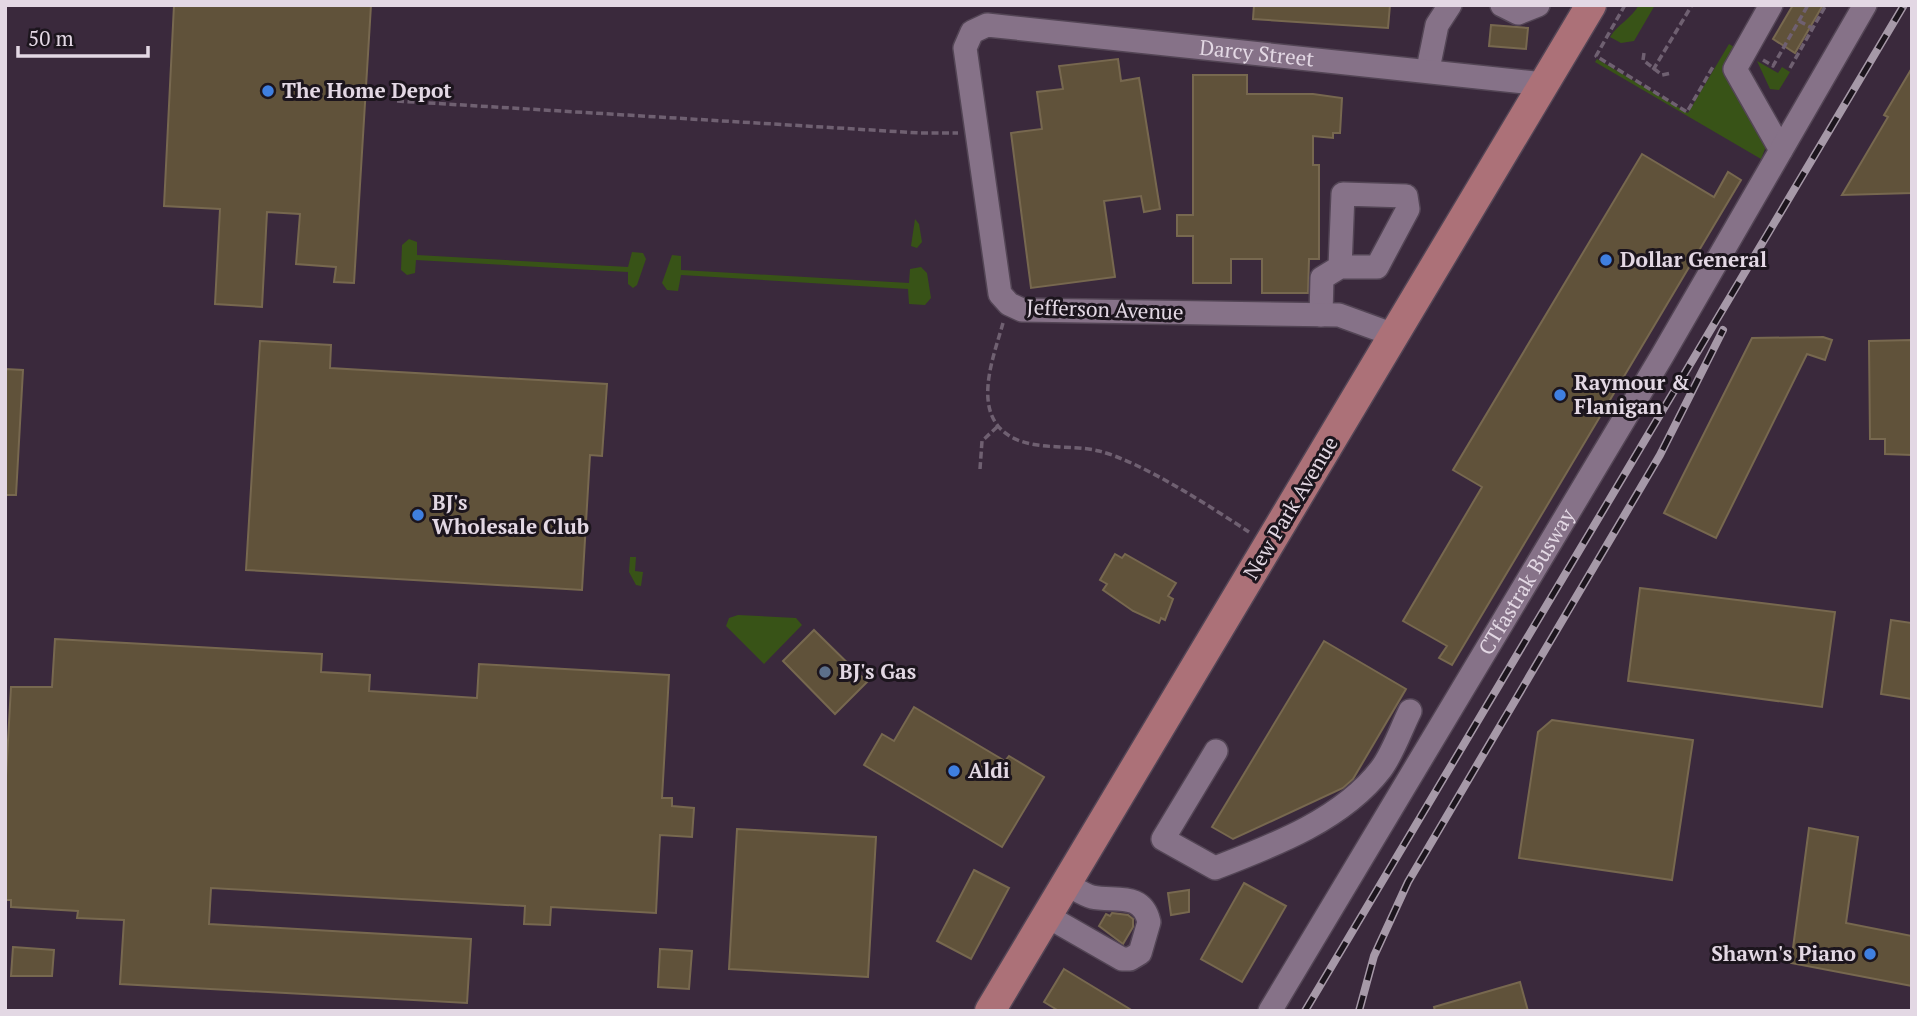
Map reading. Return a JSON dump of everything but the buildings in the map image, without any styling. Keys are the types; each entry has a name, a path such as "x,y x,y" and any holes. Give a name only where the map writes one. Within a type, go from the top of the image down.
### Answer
{"main road":[{"name":"New Park Avenue","path":"990,1011 1591,5"}],"street":[{"path":"1428,69 1437,25 1451,5"},
{"path":"1502,5 1518,13 1538,5"},
{"path":"1772,5 1735,69 1782,150"},
{"name":"CTfastrak Busway","path":"1270,1011 1408,784 1865,5"},
{"name":"Darcy Street","path":"972,32 987,25 1544,83"},
{"name":"Jefferson Avenue","path":"972,32 965,48 1000,294 1009,304 1022,310 1339,315 1394,335"},
{"path":"1321,315 1322,278 1340,267"},
{"path":"1216,751 1163,839 1215,868 1289,840 1352,797 1381,769 1410,711"},
{"path":"1047,916 1122,959 1130,959 1140,953 1149,922 1139,905 1122,897 1092,897 1066,884"}],"path":[{"path":"1625,5 1597,56 1687,112 1715,64"},
{"path":"1653,70 1692,5"},
{"path":"1756,56 1773,66 1808,5"},
{"path":"1790,68 1826,5 1812,29 1799,21"},
{"path":"1644,53 1644,64 1662,75 1671,73"},
{"path":"397,101 920,133 978,133"},
{"path":"1009,304 991,367 990,411 998,426 1013,438 1031,443 1084,447 1124,459 1269,544"},
{"path":"981,469 982,441 998,426"}],"green space":[{"path":"1639,5 1655,5 1634,41 1621,43 1610,37 1632,14"},
{"path":"1729,44 1734,47 1723,70 1727,70 1767,144 1761,159 1595,62 1597,59 1688,113"},
{"path":"1757,61 1778,73 1782,67 1790,72 1779,90 1770,89"},
{"path":"915,219 919,224 922,242 917,248 911,246"},
{"path":"409,239 417,242 417,255 628,267 632,252 643,253 646,259 637,285 633,288 628,284 628,272 416,260 415,273 407,275 401,270 402,245"},
{"path":"672,255 681,256 681,270 909,283 910,269 921,267 927,273 931,298 925,305 909,304 908,289 681,275 678,291 667,290 662,283"},
{"path":"630,557 636,557 635,571 643,572 641,586 636,585 629,572"},
{"path":"738,615 796,618 802,625 764,664 726,626 729,618"}],"railway":[{"path":"1305,1011 1904,5"},
{"path":"1359,1011 1374,956 1408,882 1660,455 1723,330"}],"place":[{"name":"The Home Depot","path":"268,91"},
{"name":"Dollar General","path":"1606,260"},
{"name":"Raymour & Flanigan","path":"1560,395"},
{"name":"BJ's Wholesale Club","path":"418,515"},
{"name":"BJ's Gas","path":"825,672"},
{"name":"Aldi","path":"954,771"},
{"name":"Shawn's Piano","path":"1870,954"}]}
